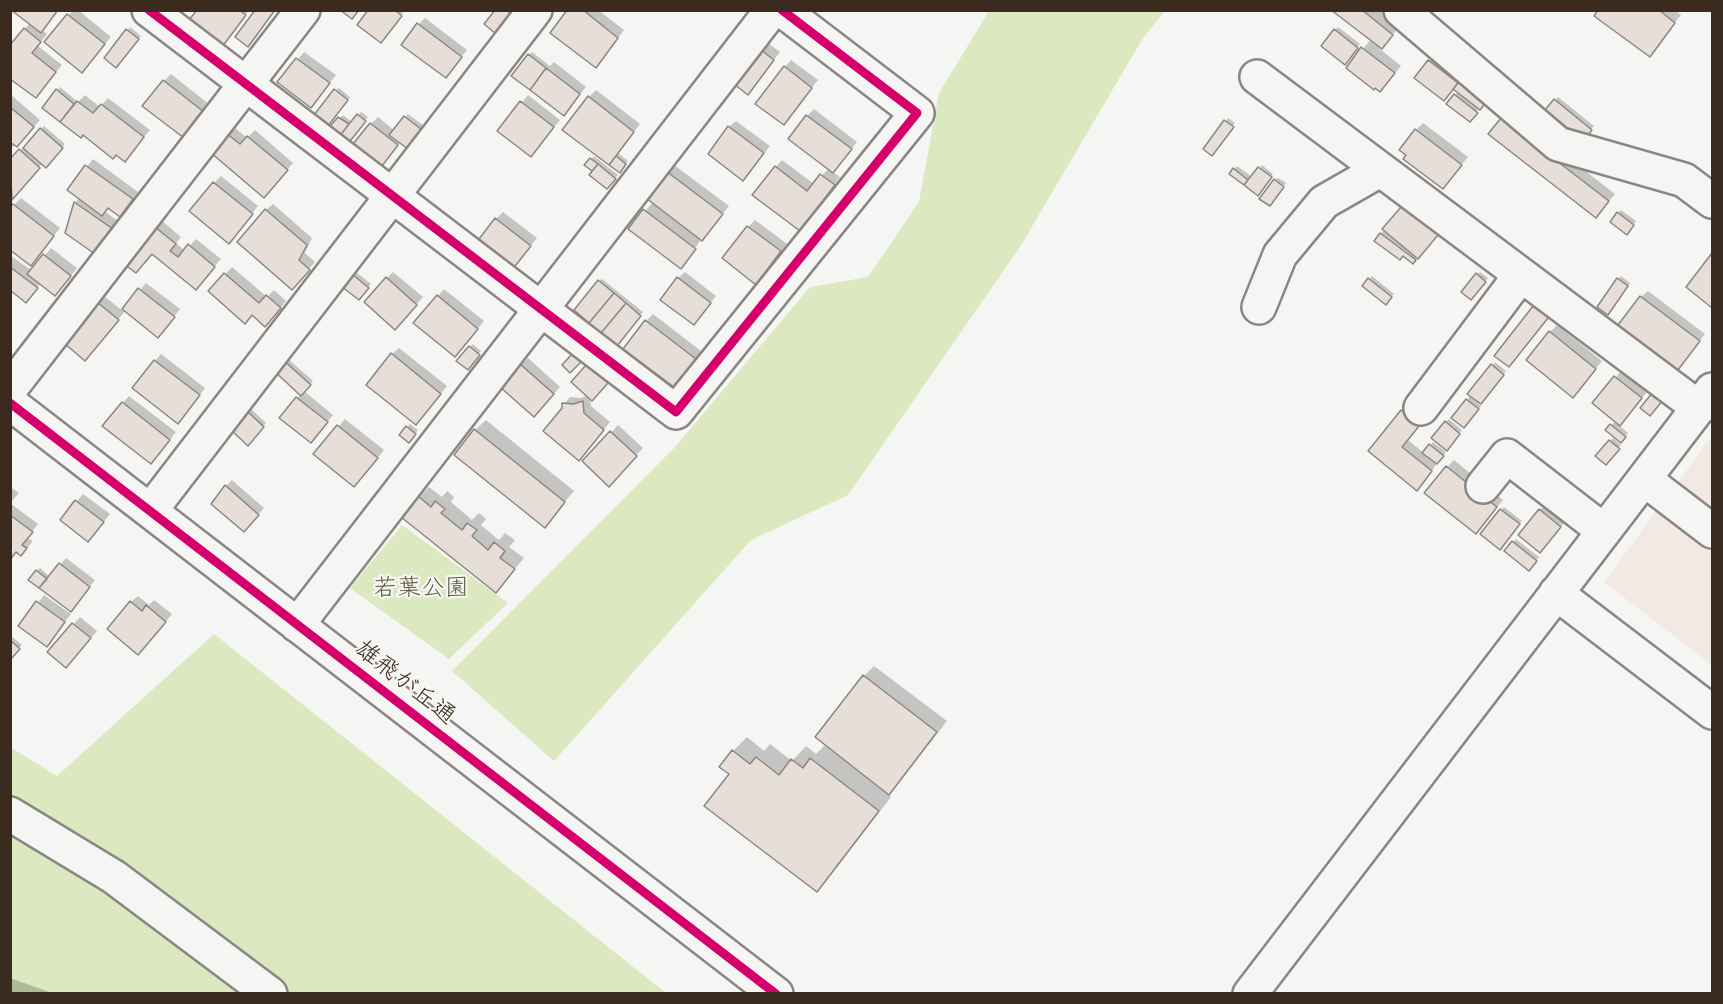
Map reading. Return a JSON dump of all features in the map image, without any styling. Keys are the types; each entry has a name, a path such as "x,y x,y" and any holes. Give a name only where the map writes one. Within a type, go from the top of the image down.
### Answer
{"street":[{"path":"149,10 676,412 917,113 782,10"},
{"path":"10,389 303,10"},
{"path":"150,511 535,10"},
{"path":"297,625 772,10"},
{"path":"1401,10 1558,144 1684,180 1713,201"},
{"path":"1250,993 1706,399 1520,276 1257,77"},
{"path":"1259,307 1280,255 1324,202 1380,170"},
{"path":"1421,408 1520,276"},
{"name":"雄飛が丘通","path":"10,403 776,993"},
{"path":"1483,486 1507,456 1604,531"},
{"path":"1644,479 1713,531"},
{"path":"1556,593 1713,712"},
{"path":"10,814 114,877 270,993"}],"shaded area":[{"path":"1712,436 1712,665 1604,582"}],"green space":[{"path":"989,11 1165,11 1143,38 1020,247 848,495 751,540 554,761 452,671 675,447 810,287 868,277 919,202 939,93"},
{"name":"若葉公園","path":"402,525 508,603 449,659 350,588"},
{"path":"214,634 666,993 11,993 10,747 57,776"}],"building":[{"path":"11,10 58,10 41,33"},
{"path":"197,10 239,10 246,15 222,47 188,21"},
{"path":"255,10 275,10 248,47 235,37"},
{"path":"340,10 359,10 352,19"},
{"path":"368,10 395,10 402,16 381,43 357,25"},
{"path":"495,10 506,10 510,13 495,33 484,24"},
{"path":"567,10 583,10 618,38 596,68 550,33"},
{"path":"1331,10 1362,10 1393,35 1382,49"},
{"path":"1598,10 1659,10 1675,23 1650,57 1594,16"},
{"path":"67,14 105,44 82,73 44,42"},
{"path":"417,23 462,57 446,78 401,45"},
{"path":"24,28 41,42 32,53 56,72 36,98 10,79 10,45"},
{"path":"126,29 139,39 116,68 104,58"},
{"path":"1334,29 1358,48 1345,65 1321,46"},
{"path":"756,46 774,60 748,95 730,81"},
{"path":"1361,47 1395,73 1380,92 1375,88 1374,90 1346,68"},
{"path":"528,54 546,68 530,90 511,76"},
{"path":"296,58 330,83 311,108 277,82"},
{"path":"1428,60 1458,83 1444,101 1414,78"},
{"path":"784,66 812,88 784,125 755,104"},
{"path":"546,68 580,94 564,116 530,90"},
{"path":"1461,79 1488,100 1480,110 1453,89"},
{"path":"163,80 204,112 184,138 142,106"},
{"path":"56,89 74,104 60,122 42,108"},
{"path":"334,89 348,100 325,130 311,119"},
{"path":"1454,94 1478,113 1470,122 1446,104"},
{"path":"588,96 634,132 609,165 562,130"},
{"path":"1554,99 1592,130 1583,141 1545,110"},
{"path":"77,101 93,113 101,104 144,137 125,162 116,155 113,159 83,135 81,138 60,122"},
{"path":"520,101 554,127 531,157 497,131"},
{"path":"10,107 34,127 17,147 10,142"},
{"path":"357,114 366,121 347,145 338,138"},
{"path":"806,115 852,149 833,173 788,139"},
{"path":"404,116 422,130 408,149 389,135"},
{"path":"338,117 349,124 338,138 327,130"},
{"path":"1501,118 1609,201 1596,218 1488,134"},
{"path":"1224,120 1234,127 1212,156 1203,149"},
{"path":"370,123 398,145 382,166 353,144"},
{"path":"728,126 764,153 743,181 708,154"},
{"path":"40,128 63,148 46,168 23,148"},
{"path":"1415,129 1462,165 1443,189 1403,159 1406,155 1399,150"},
{"path":"226,133 240,144 247,136 288,170 264,198 210,152"},
{"path":"19,149 40,168 12,200 10,159"},
{"path":"616,156 626,164 620,173 609,165"},
{"path":"590,158 598,164 592,171 584,165"},
{"path":"598,164 616,179 607,189 589,175"},
{"path":"85,165 133,199 120,217 108,208 102,216 67,190"},
{"path":"775,166 807,191 820,174 835,185 800,231 752,195"},
{"path":"1258,167 1272,177 1258,196 1244,185"},
{"path":"1233,168 1248,180 1244,185 1229,174"},
{"path":"666,171 723,214 702,241 646,198"},
{"path":"1274,179 1284,187 1270,206 1259,199"},
{"path":"213,182 253,214 229,244 189,211"},
{"path":"74,202 113,229 95,254 65,233"},
{"path":"13,204 54,236 31,266 10,250 10,207"},
{"path":"1402,206 1438,235 1418,259 1382,229"},
{"path":"265,209 307,245 299,260 310,270 292,290 237,242"},
{"path":"643,209 696,249 681,269 628,229"},
{"path":"1617,212 1634,225 1627,235 1610,222"},
{"path":"495,218 531,246 512,270 476,243"},
{"path":"747,226 781,251 756,285 722,258"},
{"path":"155,227 176,244 170,251 178,257 188,244 215,267 196,290 152,254 136,273 124,264"},
{"path":"1380,233 1416,260 1413,264 1403,256 1400,260 1374,241"},
{"path":"1712,253 1712,308 1686,287"},
{"path":"43,254 71,276 55,296 27,274"},
{"path":"10,267 38,288 26,303 10,290"},
{"path":"224,273 259,303 266,295 281,308 265,327 252,315 245,324 208,291"},
{"path":"1476,273 1486,282 1471,300 1461,292"},
{"path":"352,274 369,288 359,300 342,287"},
{"path":"386,277 417,305 395,330 364,302"},
{"path":"677,277 711,303 694,325 660,300"},
{"path":"1368,278 1392,297 1386,305 1362,286"},
{"path":"1617,278 1628,286 1608,315 1597,307"},
{"path":"598,280 614,293 589,323 574,310"},
{"path":"138,288 175,317 158,338 122,309"},
{"path":"614,293 626,303 601,333 589,323"},
{"path":"437,295 478,329 455,357 413,323"},
{"path":"1640,296 1700,341 1678,370 1618,325"},
{"path":"1537,301 1552,313 1509,367 1494,356"},
{"path":"97,302 119,320 85,361 64,343"},
{"path":"626,303 641,316 617,346 601,333"},
{"path":"645,320 696,359 674,387 623,349"},
{"path":"1549,331 1596,369 1573,398 1526,360"},
{"path":"469,346 480,355 468,370 456,361"},
{"path":"391,353 441,394 416,425 366,385"},
{"path":"572,354 581,362 570,373 562,365"},
{"path":"282,359 311,385 301,396 273,370"},
{"path":"154,360 200,395 178,424 132,388"},
{"path":"520,364 554,394 534,417 500,387"},
{"path":"1491,364 1504,375 1481,404 1467,394"},
{"path":"586,365 608,383 592,401 571,382"},
{"path":"1614,376 1642,398 1620,426 1592,403"},
{"path":"1653,392 1663,400 1650,416 1640,408"},
{"path":"296,397 328,422 311,443 279,418"},
{"path":"1466,399 1479,409 1464,428 1451,418"},
{"path":"583,401 584,413 604,430 579,461 543,431 562,408 562,403 573,404"},
{"path":"122,402 170,440 151,464 102,426"},
{"path":"1401,410 1420,425 1402,447 1432,471 1417,491 1368,451"},
{"path":"247,411 264,427 248,446 230,429"},
{"path":"1445,421 1460,434 1447,451 1431,438"},
{"path":"1610,424 1626,437 1621,443 1605,430"},
{"path":"337,425 378,458 354,487 313,454"},
{"path":"406,426 416,434 409,443 399,435"},
{"path":"474,429 565,502 545,528 454,455"},
{"path":"610,431 637,456 609,487 582,461"},
{"path":"1609,440 1620,449 1606,465 1595,456"},
{"path":"1429,444 1444,456 1437,464 1422,453"},
{"path":"1446,466 1497,507 1476,534 1424,493"},
{"path":"225,485 259,515 244,532 211,504"},
{"path":"418,496 431,507 435,501 445,509 441,513 462,530 467,523 477,530 472,536 488,550 494,542 505,551 500,558 515,569 496,593 401,517"},
{"path":"75,500 104,522 88,542 60,520"},
{"path":"1500,509 1520,524 1500,550 1480,534"},
{"path":"1539,509 1561,527 1540,553 1518,535"},
{"path":"10,515 33,532 22,545 27,548 21,556 16,552 10,560"},
{"path":"1512,541 1537,561 1529,571 1504,551"},
{"path":"59,563 90,587 71,612 39,588"},
{"path":"36,570 47,579 39,588 28,580"},
{"path":"36,601 65,622 47,647 18,626"},
{"path":"130,601 142,611 146,605 166,622 138,655 107,629"},
{"path":"72,623 91,638 66,668 47,652"},
{"path":"10,640 20,649 10,660"},
{"path":"863,675 937,732 889,795 815,737"},
{"path":"732,750 750,764 756,757 779,775 791,759 803,768 810,758 879,811 817,892 704,806 729,774 719,767"}],"cycle path":[{"path":"149,10 676,412 917,113 782,10"},
{"path":"10,403 776,994"}]}
